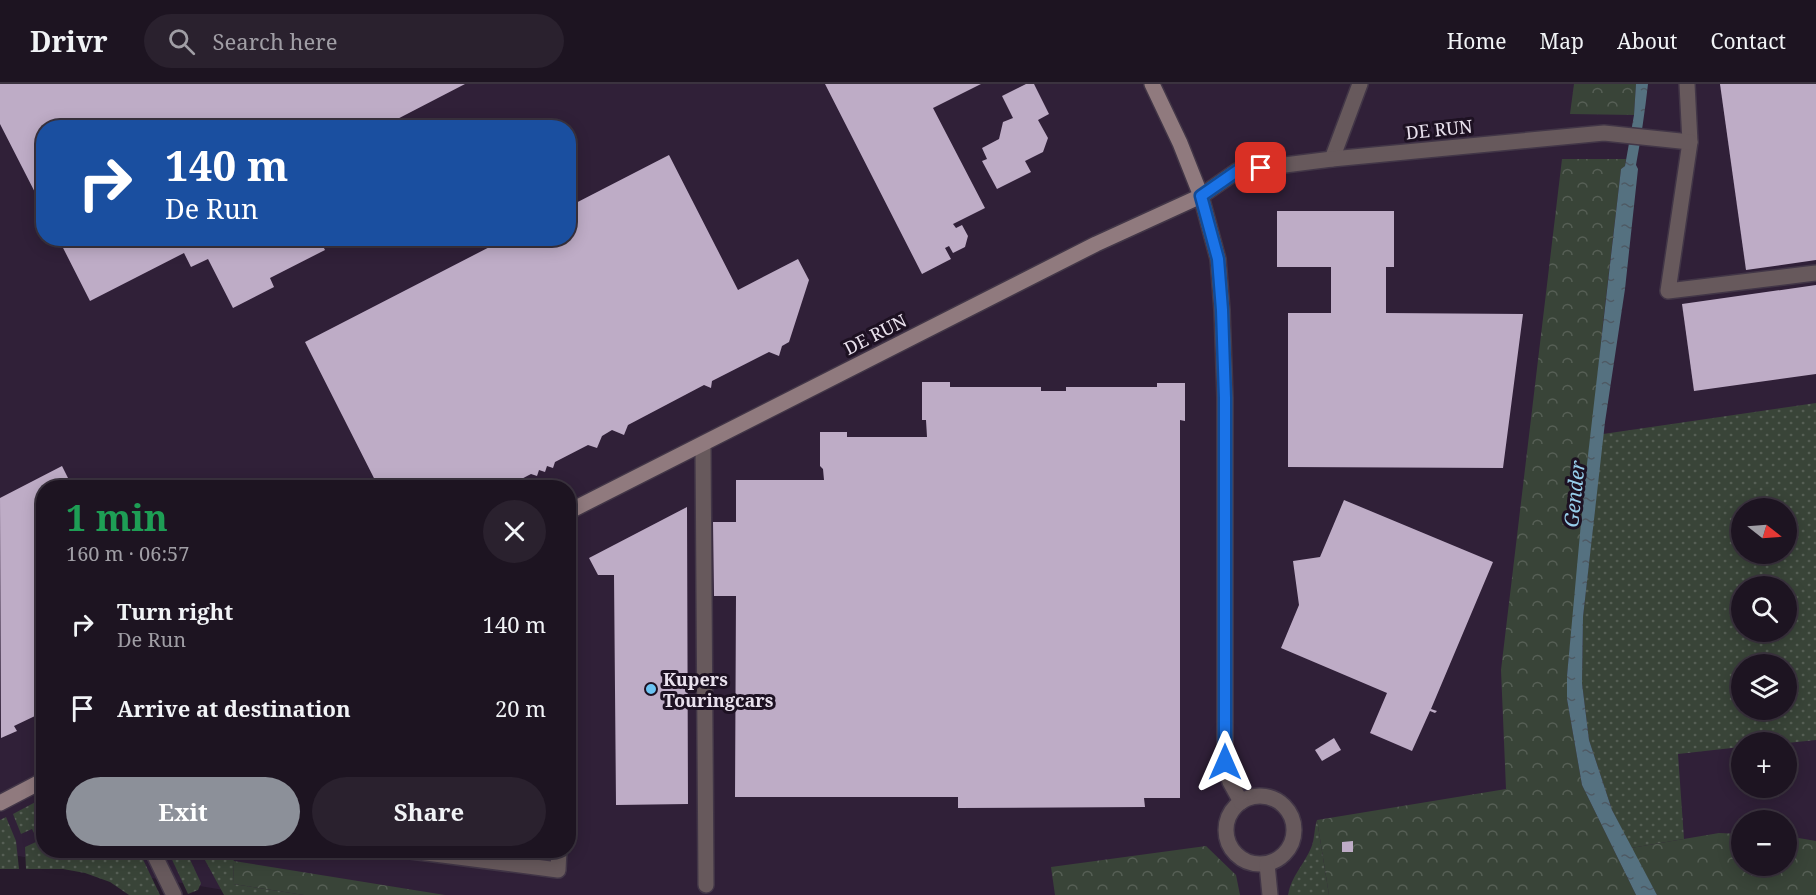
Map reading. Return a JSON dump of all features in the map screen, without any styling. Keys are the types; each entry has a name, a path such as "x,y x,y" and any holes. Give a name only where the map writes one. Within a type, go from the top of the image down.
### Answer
{"street":[{"path":"1152,84 1180,143 1201,196 1218,259 1225,398 1225,762 1230,782 1241,802"},
{"path":"1332,159 1360,84"},
{"path":"1687,84 1690,142 1668,291 1816,273"},
{"name":"DE RUN","path":"576,508 1096,244 1201,196 1237,171 1332,159 1575,135 1618,134 1690,142"},
{"path":"703,444 706,885"},
{"path":"0,803 36,784"},
{"path":"1259,796 1277,800 1291,814 1295,833 1290,847 1280,858 1266,864 1251,864 1237,856 1228,843 1226,828 1230,814 1241,802 1259,796"},
{"path":"156,858 174,895"},
{"path":"465,858 558,870 559,858"},
{"path":"1266,864 1270,895"}],"shaded area":[{"path":"0,84 1816,84 1816,857 1797,851 1797,810 1731,810 1731,851 1438,895 254,895 0,853"}],"green space":[{"path":"1574,84 1636,84 1634,115 1570,114"},
{"path":"1562,159 1626,159 1625,166 1621,169 1603,323 1567,676 1567,699 1582,785 1636,895 1329,895 1317,820 1506,789 1501,670"},
{"path":"1816,403 1816,740 1797,742 1797,732 1731,732 1731,748 1678,754 1684,839 1631,848 1612,810 1589,740 1582,683 1583,617 1603,434"},
{"path":"36,802 36,837 32,829 21,834 13,814"},
{"path":"6,817 16,841 19,869 0,869 0,820"},
{"path":"1317,820 1329,895 1288,895 1292,882 1311,848"},
{"path":"1719,833 1731,834 1731,876 1797,876 1797,838 1816,841 1816,895 1657,895 1631,848"},
{"path":"36,842 36,858 142,858 160,895 129,895 110,882 85,873 63,869 26,869 25,847"},
{"path":"1206,846 1236,875 1240,895 1055,895 1051,867"},
{"path":"171,858 189,858 201,883 198,890 188,894"},
{"path":"204,858 232,858 233,884 304,895 224,895"},
{"path":"234,861 445,895 304,895 233,884"}],"water":[{"path":"1636,84 1648,84 1636,165 1638,169 1625,289 1605,422 1583,617 1582,683 1589,740 1612,810 1657,895 1636,895 1582,785 1567,699 1567,676 1584,490 1621,169 1625,166 1634,115"}],"building":[{"path":"0,84 465,84 395,120 36,120 36,194 0,124"},
{"path":"825,84 981,84 933,108 985,208 953,224 956,228 962,225 968,236 965,247 953,253 949,246 945,248 951,259 922,274"},
{"path":"1026,84 1034,84 1049,114 1038,120 1048,138 1043,152 1025,161 1031,172 997,189 982,161 987,159 982,148 999,139 1003,122 1013,118 1002,96"},
{"path":"1720,84 1816,84 1816,260 1746,270"},
{"path":"669,155 738,290 798,259 809,280 789,342 782,346 779,356 769,352 712,381 711,388 704,385 628,425 624,435 612,430 602,436 597,448 588,445 555,462 553,468 547,466 545,472 539,470 537,476 531,474 519,480 375,480 305,342 491,246 576,246 576,203"},
{"path":"1277,211 1394,211 1394,267 1386,267 1386,313 1523,314 1503,468 1288,467 1288,313 1331,313 1331,267 1277,267"},
{"path":"62,246 323,246 325,250 270,278 274,287 233,308 208,259 191,267 184,253 90,301"},
{"path":"1816,285 1816,374 1694,391 1682,304"},
{"path":"922,382 950,382 950,387 1041,387 1041,391 1066,391 1066,387 1157,387 1157,383 1185,383 1185,421 1180,420 1180,798 1144,798 1145,807 958,808 958,797 735,797 736,596 714,596 713,522 736,522 736,480 824,480 823,469 820,466 820,432 847,432 847,437 927,437 926,420 922,420"},
{"path":"62,466 69,480 36,480 36,718 35,716 14,726 17,731 1,738 0,498"},
{"path":"1344,500 1493,562 1431,709 1437,711 1435,713 1430,711 1412,751 1370,733 1387,693 1281,648 1299,605 1293,561 1320,557"},
{"name":"Kupers Touringcars","path":"687,507 688,804 616,805 614,575 598,575 589,558"},
{"path":"1334,738 1341,750 1322,761 1315,750"},
{"path":"1353,841 1353,852 1342,852 1342,842"}],"place":[{"name":"Kupers Touringcars","path":"651,689"}],"route":[{"path":"1225,762 1225,398 1222,310 1218,259 1201,196 1237,171 1261,168"}],"water label":[{"name":"Gender","path":"1574,494"}]}
